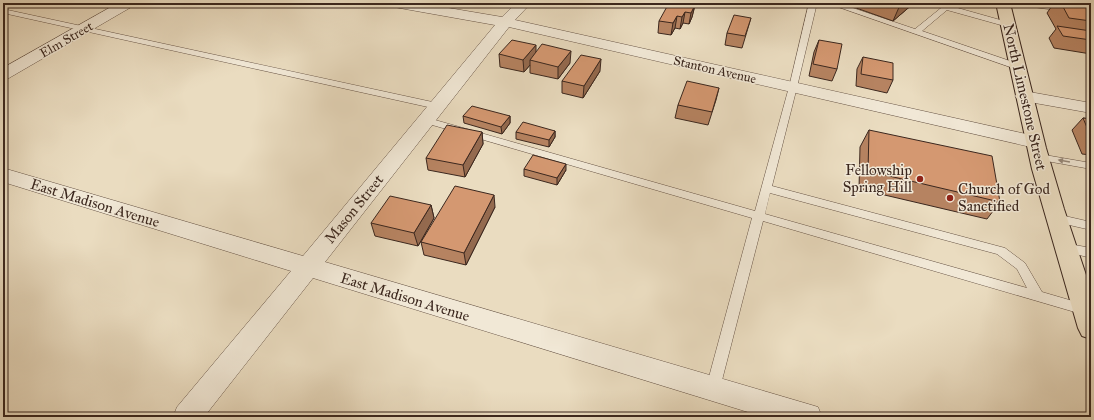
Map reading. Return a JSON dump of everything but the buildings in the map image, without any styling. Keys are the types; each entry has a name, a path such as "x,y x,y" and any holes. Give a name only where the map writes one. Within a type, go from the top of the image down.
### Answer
{"main road":[{"name":"North Limestone Street","path":"1003,3 1016,66 1037,149 1064,247 1088,319"}],"street":[{"name":"Elm Street","path":"3,75 128,3"},
{"name":"Stanton Avenue","path":"394,3 505,22 793,87 1037,149"},
{"name":"Mason Street","path":"187,417 505,22 524,3"},
{"path":"1024,96 1091,108"},
{"name":"East Madison Avenue","path":"3,175 808,417"}],"lane":[{"path":"713,388 793,87 813,3"},
{"path":"831,3 1016,66"},
{"path":"932,3 1008,25"},
{"path":"1019,3 1091,13"},
{"path":"916,32 946,7"},
{"path":"3,11 272,71 431,113 758,216 1038,296 1088,319"},
{"path":"1037,149 1090,169"},
{"path":"765,188 1001,251 1021,266 1038,296"},
{"path":"1056,218 1091,226"},
{"path":"1064,247 1091,253"}],"place":[{"name":"Fellowship Spring Hill","path":"920,179"},
{"name":"Church of God Sanctified","path":"950,198"}]}
